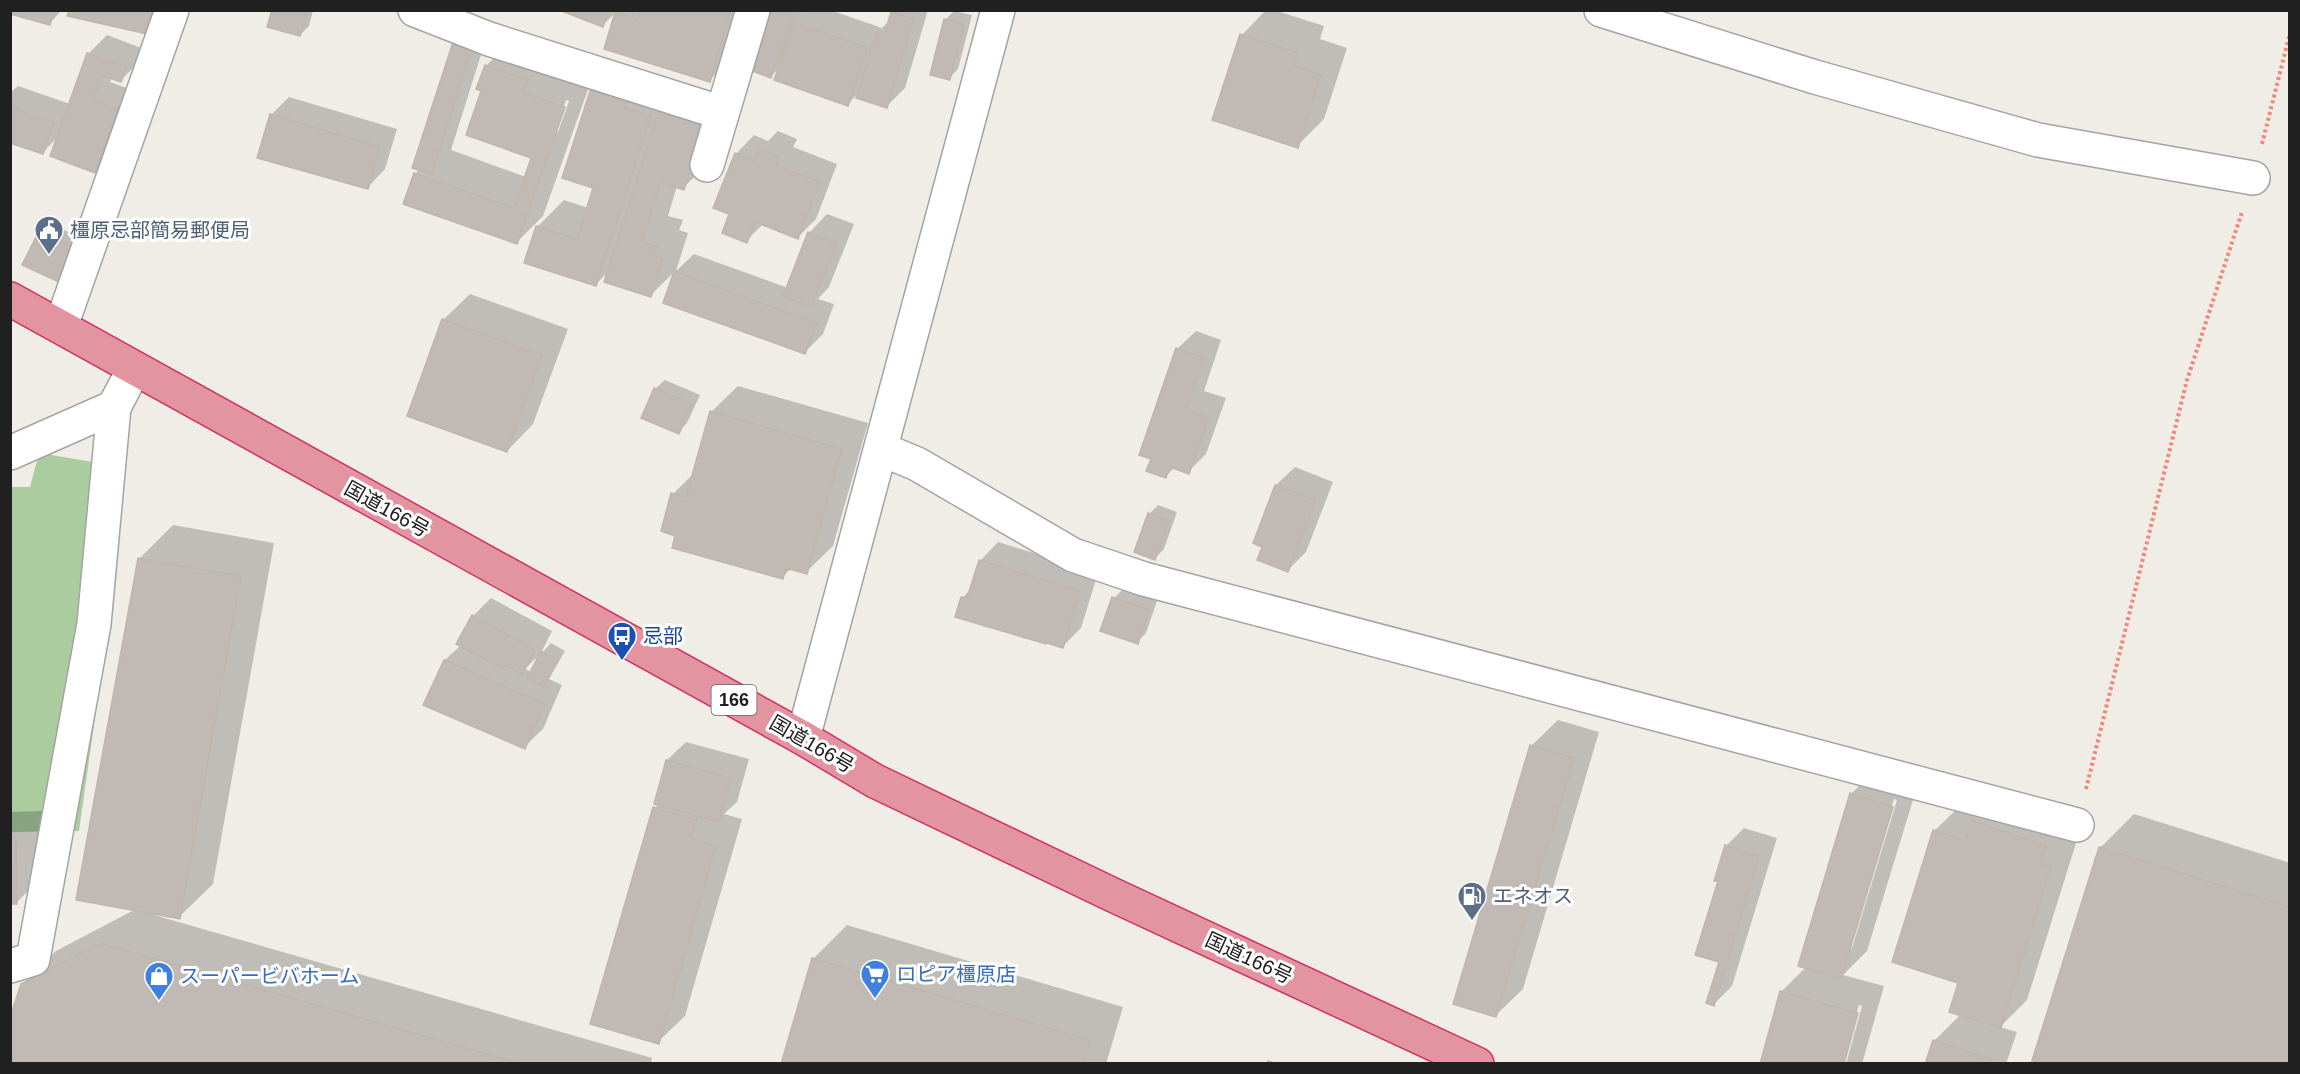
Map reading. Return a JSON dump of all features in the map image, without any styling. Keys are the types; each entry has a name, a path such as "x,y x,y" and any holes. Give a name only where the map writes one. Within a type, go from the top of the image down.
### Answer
{"highway":[{"name":"国道166号","path":"10,299 803,738 875,781 1113,895 1477,1064"}],"street":[{"path":"61,326 172,10"},
{"path":"415,10 489,39 722,113"},
{"path":"707,165 753,10"},
{"path":"803,738 998,10"},
{"path":"1601,10 1815,77 2038,140 2253,178"},
{"path":"10,966 33,959 94,624 114,406 134,369"},
{"path":"10,453 114,406"},
{"path":"881,449 916,464 1073,555 1144,579 2077,825"}],"path":[{"path":"2077,825 2187,380 2253,178 2289,33"}],"green space":[{"path":"39,453 123,467 111,604 79,831 11,832 11,487 30,487"}],"building":[{"path":"10,10 54,10 50,25 10,14"},
{"path":"69,10 158,10 152,35 67,16"},
{"path":"272,10 308,10 300,36 267,27"},
{"path":"559,10 609,10 603,27"},
{"path":"640,10 731,11 710,82 604,49 615,12 638,19"},
{"path":"765,10 799,10 796,19 793,18 771,78 747,69"},
{"path":"891,12 914,19 887,108 856,98 876,32 884,35"},
{"path":"944,19 964,24 950,80 930,75"},
{"path":"794,22 868,48 848,106 774,80"},
{"path":"1240,34 1298,53 1294,66 1321,75 1298,148 1212,120"},
{"path":"455,36 474,42 432,174 412,168"},
{"path":"87,53 127,67 121,82 101,75 93,100 118,109 95,173 50,156"},
{"path":"485,65 528,80 524,93 565,107 517,244 403,204 414,173 514,208 531,158 466,135 481,91 476,89"},
{"path":"591,88 627,100 625,108 651,116 596,286 524,263 536,226 577,239 593,188 562,178"},
{"path":"10,107 54,123 43,154 10,143"},
{"path":"659,110 705,124 684,190 661,182 642,242 657,246 654,256 663,259 651,297 604,282"},
{"path":"270,114 380,147 368,189 257,158"},
{"path":"759,149 779,157 776,165 820,182 798,239 755,222 747,243 722,233 729,214 713,208 735,153 754,161"},
{"path":"39,231 75,248 59,282 22,265"},
{"path":"808,232 837,243 811,307 783,296"},
{"path":"674,271 817,323 805,354 663,303"},
{"path":"442,319 542,355 507,452 407,416"},
{"path":"1176,348 1204,358 1186,409 1209,417 1189,474 1170,467 1166,478 1146,471 1151,459 1139,455"},
{"path":"654,388 692,404 679,434 641,418"},
{"path":"710,411 842,449 807,574 786,568 783,579 672,548 675,536 661,531 671,493 686,497"},
{"path":"1275,485 1316,500 1288,572 1257,560 1262,547 1253,543"},
{"path":"1148,513 1169,521 1155,560 1134,552"},
{"path":"138,558 241,576 180,919 76,900"},
{"path":"979,560 1080,591 1063,648 955,617 961,597 967,598"},
{"path":"1112,597 1149,610 1138,644 1100,631"},
{"path":"472,615 535,650 522,675 505,665 502,669 456,644"},
{"path":"541,651 557,660 544,687 527,678"},
{"path":"444,660 545,704 525,749 423,705"},
{"path":"1530,745 1574,758 1496,1017 1453,1004"},
{"path":"666,760 731,778 719,822 654,804"},
{"path":"1850,793 1893,807 1841,979 1798,966"},
{"path":"653,807 697,820 691,838 716,846 659,1044 590,1024"},
{"path":"1972,821 2046,845 2041,863 2051,867 2001,1028 1949,1012 1958,983 1892,962 1933,830 1965,841"},
{"path":"10,837 16,837 17,904 10,904"},
{"path":"1725,845 1759,856 1714,1006 1706,1003 1719,962 1695,955 1718,881 1714,881"},
{"path":"2099,847 2290,907 2290,1064 2031,1064"},
{"name":"スーパービバホーム","path":"101,943 522,1064 10,1064 10,1017 21,984"},
{"name":"ロピア橿原店","path":"812,958 1090,1040 1083,1064 781,1064"},
{"path":"1780,991 1858,1013 1844,1064 1760,1064"},
{"path":"1933,1040 1991,1059 1989,1064 1925,1064"}],"place":[{"name":"橿原忌部簡易郵便局","path":"49,256"},
{"name":"忌部","path":"622,662"},
{"name":"エネオス","path":"1472,922"},
{"name":"ロピア橿原店","path":"875,1000"},
{"name":"スーパービバホーム","path":"159,1002"}]}
